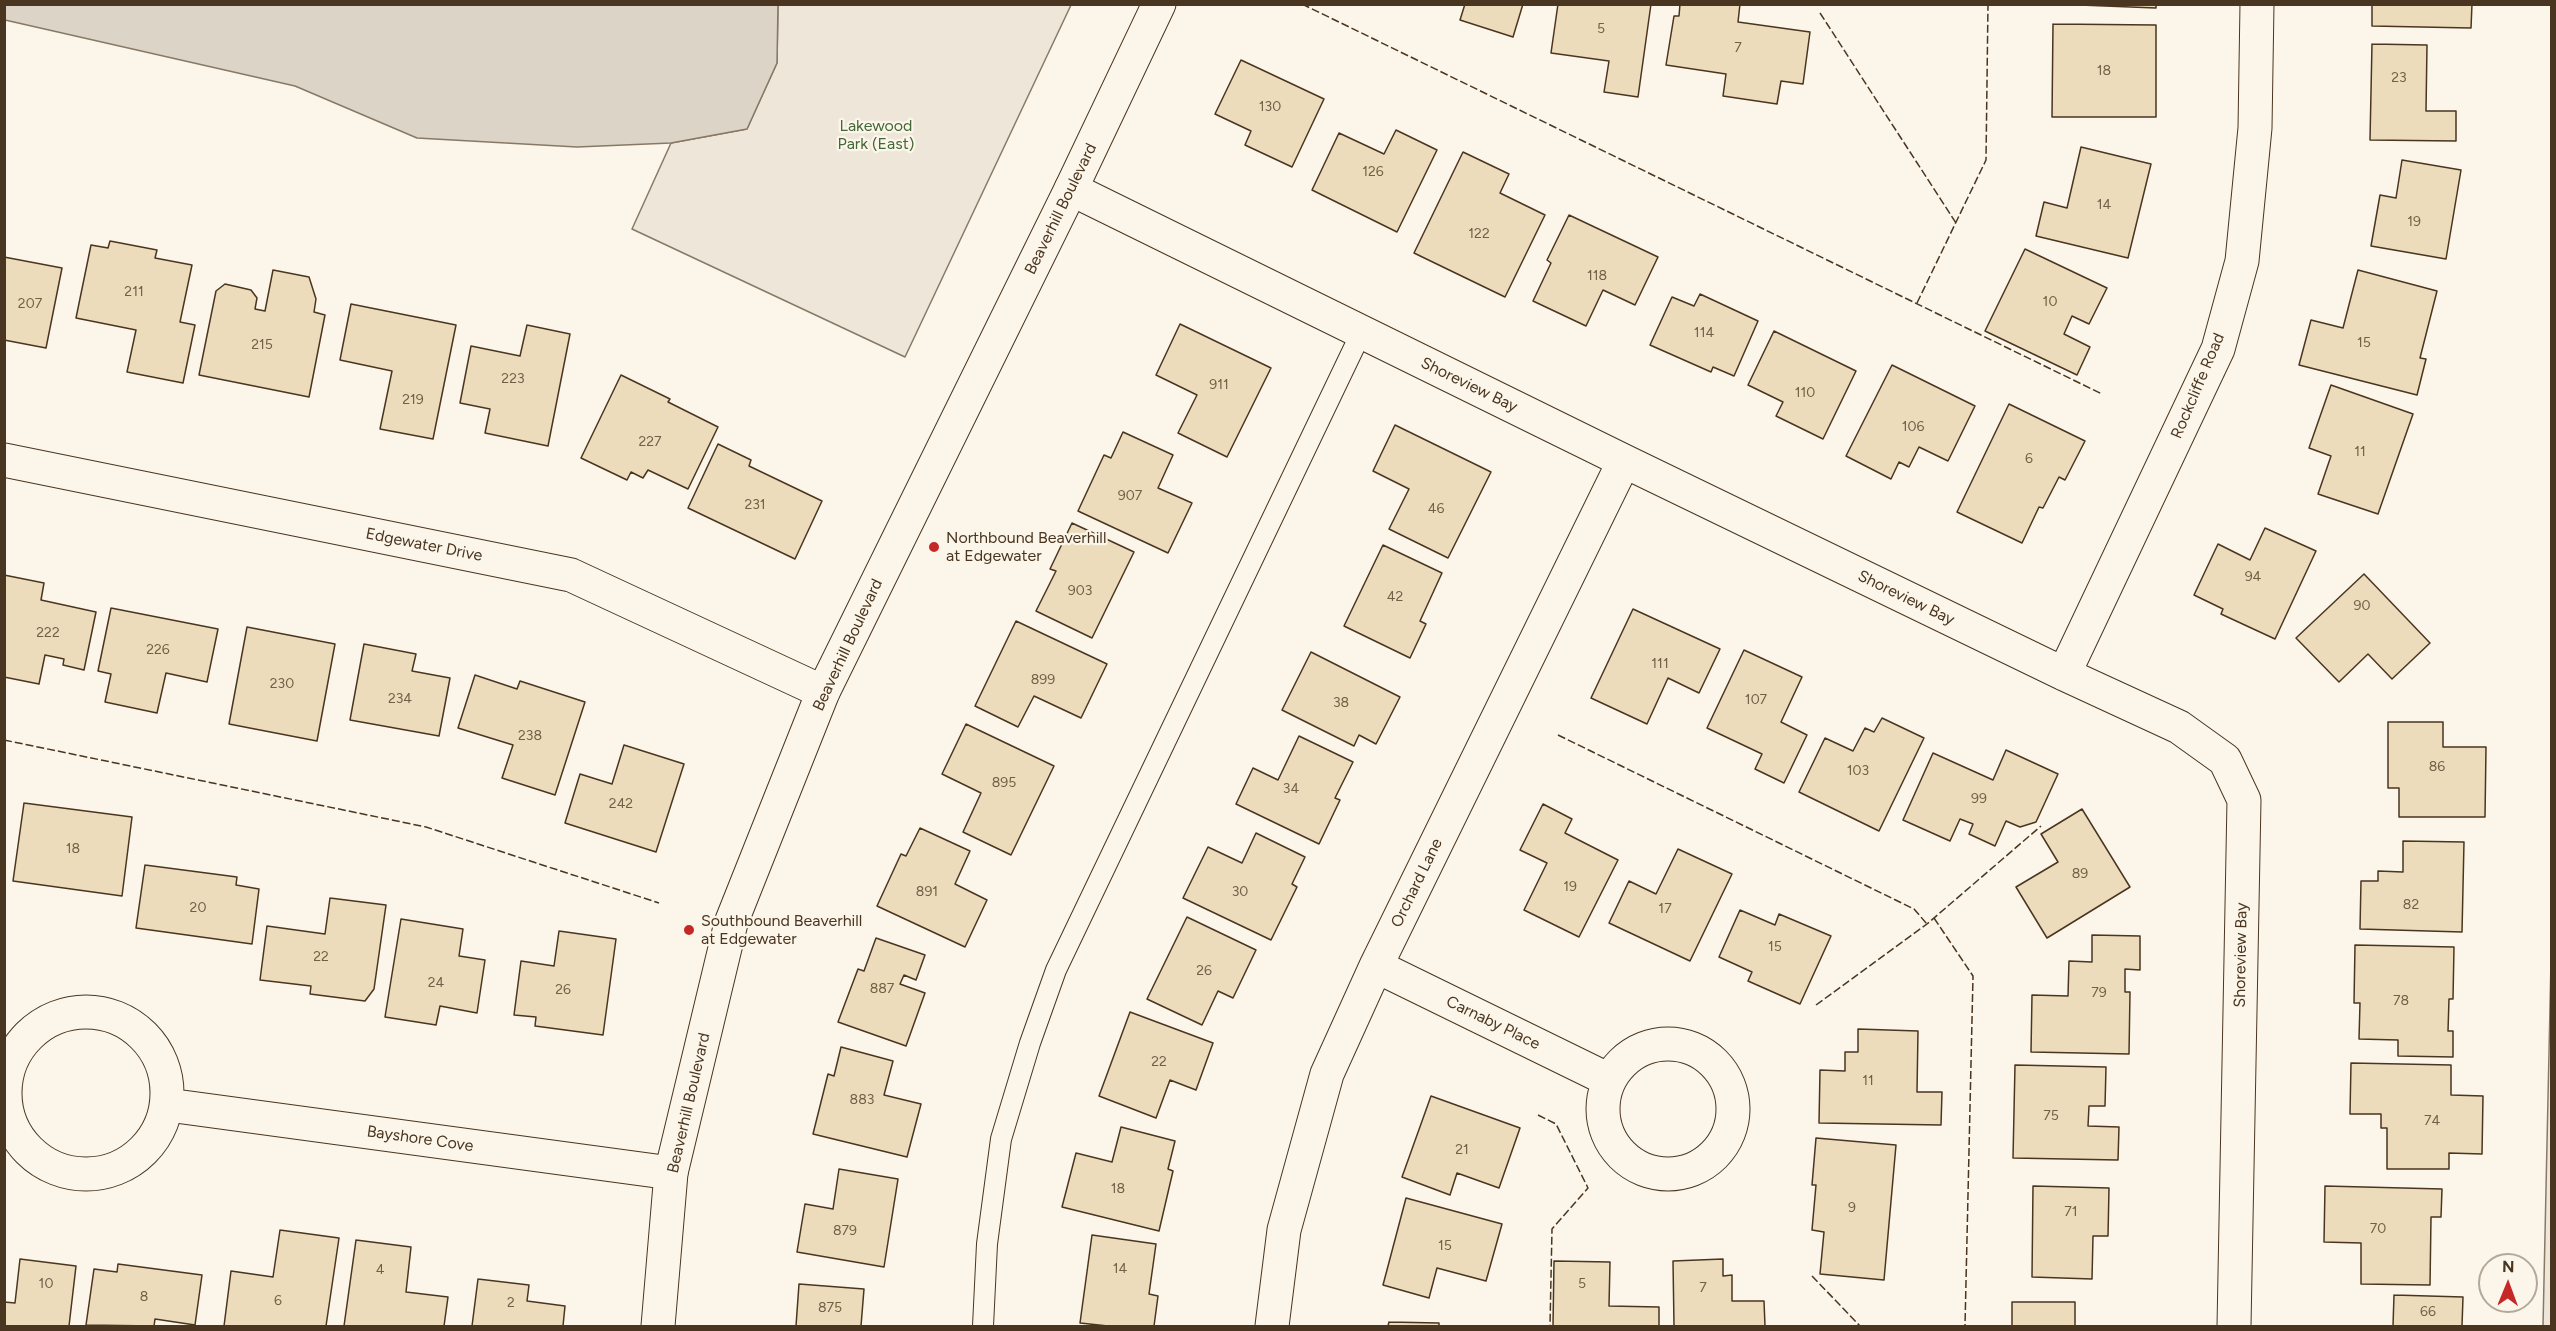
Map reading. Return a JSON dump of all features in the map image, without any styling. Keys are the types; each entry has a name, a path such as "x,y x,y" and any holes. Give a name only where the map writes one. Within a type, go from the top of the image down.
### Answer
{"street":[{"name":"Beaverhill Boulevard","path":"658,1326 671,1173 731,923 823,692 1071,189 1159,4"},
{"name":"Rockcliffe Road","path":"2064,674 2218,349 2242,261 2255,128 2257,4"},
{"name":"Shoreview Bay","path":"1071,189 1624,461 2064,674 2179,727 2225,760 2244,800 2234,1326"},
{"name":"Edgewater Drive","path":"4,460 571,575 823,692"},
{"name":"Orchard Lane","path":"1272,1326 1284,1230 1327,1074 1376,966 1624,461"},
{"name":"Carnaby Place","path":"1376,966 1609,1080"},
{"path":"98,1012 129,1023 153,1045 166,1073 168,1105 157,1136 135,1160 106,1173 74,1174 44,1164 20,1142 6,1113 5,1081 16,1051 37,1028 67,1014 98,1012"},
{"name":"Bayshore Cove","path":"168,1105 671,1173"}],"lane":[{"path":"983,1326 987,1244 1001,1139 1030,1043 1056,970 1362,331"}],"green space":[{"name":"Lakewood Park (East)","path":"778,5 1071,5 905,357 632,229 671,143 747,129 777,63"},
{"path":"2551,961 2552,1326 2543,1326"}],"shaded area":[{"path":"5,4 778,5 777,63 747,129 671,143 577,147 417,138 295,86 5,20"}],"building":[{"path":"1465,4 1523,4 1513,37 1460,20"},
{"path":"1558,4 1651,4 1638,97 1604,92 1609,61 1551,53"},
{"path":"1680,4 1740,4 1738,22 1810,32 1803,84 1781,81 1777,104 1723,96 1726,74 1666,65 1674,16 1679,16"},
{"path":"2054,4 2156,4 2156,8"},
{"path":"2372,4 2472,4 2471,28 2372,26"},
{"path":"2053,24 2156,25 2156,117 2052,117"},
{"path":"2372,44 2427,45 2426,111 2456,111 2456,141 2370,140"},
{"path":"1241,60 1324,99 1292,167 1245,145 1251,131 1215,114"},
{"path":"1396,130 1437,150 1397,232 1312,190 1339,133 1384,154"},
{"path":"2081,147 2151,164 2128,258 2036,236 2044,202 2067,208"},
{"path":"1463,152 1509,174 1500,193 1545,215 1505,297 1414,253"},
{"path":"2402,160 2461,170 2446,259 2371,246 2380,195 2396,198"},
{"path":"1569,215 1658,257 1635,305 1603,290 1586,326 1533,301 1551,263 1547,260"},
{"path":"110,241 157,250 155,258 192,265 180,322 195,325 183,383 127,372 136,330 76,318 91,245 108,248"},
{"path":"2025,249 2107,288 2089,324 2072,316 2064,334 2090,347 2077,375 1985,331"},
{"path":"4,257 62,268 46,348 4,340"},
{"path":"273,270 309,277 316,299 314,312 325,315 309,397 199,375 216,291 225,284 251,290 257,298 255,309 265,311"},
{"path":"2358,270 2437,291 2420,358 2426,359 2417,395 2299,365 2311,320 2343,328"},
{"path":"1700,294 1758,321 1734,376 1713,367 1711,372 1650,345 1672,297 1694,306"},
{"path":"351,304 456,325 433,439 380,429 392,371 340,360"},
{"path":"1180,324 1271,368 1227,457 1178,433 1197,395 1156,375"},
{"path":"527,325 570,334 548,446 485,433 490,409 460,403 471,346 520,356"},
{"path":"1774,331 1856,371 1823,439 1776,416 1783,402 1748,385"},
{"path":"1892,365 1975,406 1948,461 1919,447 1909,467 1899,462 1891,479 1846,456"},
{"path":"621,375 670,399 668,402 718,427 688,489 648,470 643,478 631,472 627,480 581,458"},
{"path":"2331,385 2413,414 2378,514 2318,494 2331,456 2309,448"},
{"path":"2009,404 2085,441 2065,480 2059,477 2043,508 2039,507 2022,543 1957,512"},
{"path":"1395,425 1491,472 1448,558 1389,529 1409,489 1373,471"},
{"path":"1123,432 1173,455 1158,488 1192,503 1168,553 1078,511 1104,455 1111,458"},
{"path":"718,444 751,460 749,466 822,501 795,559 688,508"},
{"path":"1072,523 1134,552 1092,638 1036,611 1056,571 1050,569"},
{"path":"2265,528 2316,551 2275,639 2221,614 2223,609 2194,595 2218,544 2250,560"},
{"path":"1383,545 1442,573 1420,621 1426,624 1410,658 1344,626"},
{"path":"2364,574 2430,643 2392,679 2368,654 2339,682 2296,638"},
{"path":"4,575 44,583 41,600 96,612 84,670 63,665 64,659 45,655 39,684 4,677"},
{"path":"111,608 218,629 207,682 166,673 157,713 105,702 111,674 98,671"},
{"path":"1633,609 1720,649 1699,693 1668,678 1647,724 1591,698"},
{"path":"1016,621 1107,664 1081,718 1034,696 1018,727 975,706"},
{"path":"247,627 335,644 317,741 229,724"},
{"path":"364,644 416,654 412,671 450,678 439,736 350,720"},
{"path":"1744,650 1802,677 1781,722 1807,735 1784,783 1755,769 1762,754 1707,728"},
{"path":"1311,652 1400,697 1376,744 1359,735 1354,746 1282,710"},
{"path":"475,675 517,689 520,681 585,702 555,795 502,778 513,745 458,728"},
{"path":"1882,718 1924,738 1879,831 1799,792 1825,738 1853,751 1865,728 1874,732"},
{"path":"2388,722 2443,722 2443,747 2486,747 2485,817 2399,817 2399,788 2388,788"},
{"path":"966,724 1054,766 1011,855 963,832 981,793 942,774"},
{"path":"1299,736 1353,762 1335,798 1340,800 1319,844 1236,804 1253,768 1278,780"},
{"path":"624,745 684,764 656,852 565,823 580,774 612,784"},
{"path":"2006,750 2058,774 2036,822 2020,827 2006,821 1995,846 1969,834 1973,824 1960,819 1950,841 1903,820 1933,753 1993,780"},
{"path":"24,803 132,817 122,896 13,881"},
{"path":"1543,804 1572,819 1565,833 1618,860 1579,937 1524,910 1547,863 1520,850"},
{"path":"2082,809 2130,887 2047,938 2016,887 2058,862 2041,834"},
{"path":"920,828 970,851 955,884 987,900 965,947 877,906 901,854 906,856"},
{"path":"1256,833 1305,857 1292,884 1297,887 1271,940 1183,898 1208,847 1242,863"},
{"path":"2403,841 2464,842 2462,932 2360,929 2361,881 2378,881 2378,871 2403,872"},
{"path":"1678,849 1732,874 1690,961 1609,923 1629,881 1656,894"},
{"path":"145,865 237,877 236,885 259,889 252,944 136,928"},
{"path":"330,898 386,905 374,989 365,1001 310,994 311,986 260,980 267,926 325,934"},
{"path":"1740,910 1775,925 1779,914 1831,936 1800,1004 1748,981 1752,972 1719,957"},
{"path":"1187,917 1256,950 1233,998 1218,991 1202,1025 1147,999"},
{"path":"401,919 463,929 459,956 485,960 477,1013 440,1006 436,1025 385,1017"},
{"path":"559,931 616,939 603,1035 535,1026 536,1017 514,1015 521,961 554,966"},
{"path":"2092,935 2140,936 2140,970 2125,969 2125,992 2130,992 2129,1054 2031,1052 2032,995 2068,996 2069,961 2092,962"},
{"path":"876,938 925,955 916,980 904,975 900,984 925,993 906,1046 838,1022 858,969 864,971"},
{"path":"2355,945 2454,947 2453,999 2449,999 2448,1031 2453,1031 2453,1057 2398,1056 2398,1040 2359,1039 2360,1003 2354,1003"},
{"path":"1130,1012 1213,1043 1196,1090 1170,1080 1156,1118 1099,1096"},
{"path":"1858,1029 1918,1031 1917,1092 1942,1092 1941,1125 1819,1123 1820,1070 1845,1071 1845,1052 1858,1052"},
{"path":"841,1047 893,1061 884,1095 921,1104 907,1157 813,1134 828,1074 834,1076"},
{"path":"2351,1063 2451,1065 2451,1095 2483,1096 2482,1154 2449,1153 2449,1169 2387,1169 2387,1128 2381,1128 2381,1114 2350,1114"},
{"path":"2015,1065 2106,1067 2105,1106 2089,1106 2088,1126 2119,1127 2118,1160 2013,1158"},
{"path":"1431,1096 1520,1128 1499,1188 1457,1173 1450,1195 1402,1177"},
{"path":"1121,1127 1175,1141 1168,1169 1173,1171 1159,1231 1062,1207 1076,1153 1112,1162"},
{"path":"1816,1138 1896,1145 1884,1280 1820,1274 1824,1232 1812,1230 1816,1185 1812,1185"},
{"path":"839,1169 898,1179 884,1267 797,1252 805,1204 833,1209"},
{"path":"2033,1186 2109,1188 2108,1236 2093,1236 2092,1279 2032,1277"},
{"path":"2325,1186 2442,1189 2441,1217 2431,1217 2430,1285 2361,1284 2361,1243 2324,1242"},
{"path":"1406,1198 1502,1224 1486,1281 1437,1268 1429,1298 1383,1285"},
{"path":"280,1230 339,1238 326,1326 224,1326 231,1271 273,1277"},
{"path":"1092,1235 1156,1244 1149,1294 1158,1296 1154,1326 1108,1326 1080,1323"},
{"path":"356,1240 411,1247 406,1292 448,1297 444,1326 344,1326"},
{"path":"20,1259 76,1266 69,1326 4,1326 4,1302 15,1303"},
{"path":"1723,1259 1723,1276 1732,1275 1732,1301 1764,1301 1765,1326 1674,1326 1673,1261"},
{"path":"1554,1261 1610,1262 1609,1306 1659,1307 1659,1326 1553,1326"},
{"path":"118,1264 202,1275 195,1325 155,1319 154,1326 86,1325 94,1269 117,1272"},
{"path":"478,1279 529,1285 527,1301 565,1306 563,1326 472,1326"},
{"path":"799,1284 864,1289 861,1326 796,1326"},
{"path":"2394,1295 2463,1297 2462,1326 2393,1326"},
{"path":"2012,1302 2075,1302 2075,1326 2012,1326"},
{"path":"1389,1322 1439,1323 1439,1326 1388,1326"}],"fence":[{"path":"1302,4 2102,394"},
{"path":"1917,303 1986,160 1988,4"},
{"path":"1820,13 1956,223"},
{"path":"1558,735 1914,909 1927,924"},
{"path":"4,740 426,827 659,903"},
{"path":"1816,1005 1927,924 2041,826"},
{"path":"1934,918 1973,976 1965,1326"},
{"path":"1538,1115 1556,1124 1588,1188 1552,1229 1550,1326"},
{"path":"1812,1276 1860,1326"}],"place":[{"name":"Northbound Beaverhill at Edgewater","path":"934,547"},
{"name":"Southbound Beaverhill at Edgewater","path":"689,930"}]}
